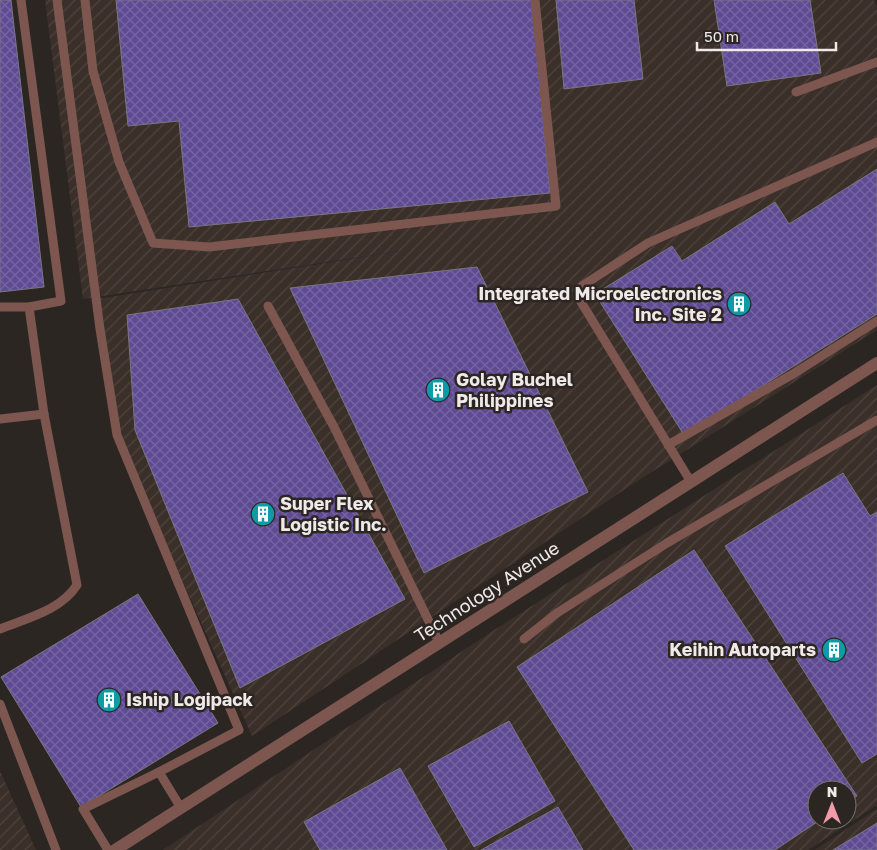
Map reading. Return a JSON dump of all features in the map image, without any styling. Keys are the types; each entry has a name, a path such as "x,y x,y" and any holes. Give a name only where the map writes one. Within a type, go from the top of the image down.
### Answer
{"street":[{"name":"Technology Avenue","path":"115,850 877,363"}],"lane":[{"path":"0,307 29,307 61,301 21,0"},
{"path":"57,0 100,329 117,435 239,730 83,809 108,850"},
{"path":"85,0 93,71 119,162 153,243 209,247 556,206 535,0"},
{"path":"796,92 877,62"},
{"path":"691,482 581,302 582,286 648,243 877,142"},
{"path":"268,306 334,427 440,644"},
{"path":"0,629 54,608 72,594 77,585 44,414 29,307"},
{"path":"668,445 793,374 877,321"},
{"path":"0,419 44,414"},
{"path":"524,639 557,613 667,544 877,420"},
{"path":"0,704 56,850"},
{"path":"158,772 181,808"}],"shaded area":[{"path":"45,0 874,0 877,8 877,330 642,478 252,736 117,435 97,299 420,248 83,299"},
{"path":"877,385 877,805 857,818 857,780 807,780 807,830 839,830 808,850 163,850 485,636"},
{"path":"0,771 36,850 0,850"},
{"path":"877,809 877,850 815,850 845,830 857,830 857,822"}],"building":[{"path":"0,0 11,0 44,287 0,292"},
{"path":"116,0 532,0 550,193 189,227 179,121 128,126"},
{"path":"556,0 634,0 643,79 564,89"},
{"path":"714,0 810,0 821,73 727,86"},
{"name":"Integrated Microelectronics Inc. Site 2","path":"877,169 877,314 684,435 595,294 672,246 682,261 775,202 789,224"},
{"name":"Golay Buchel Philippines","path":"477,267 588,492 424,573 290,288"},
{"name":"Super Flex Logistic Inc.","path":"238,299 405,599 240,688 135,430 127,315"},
{"name":"Keihin Autoparts","path":"843,473 870,516 877,512 877,754 862,763 725,546"},
{"path":"694,550 846,780 807,780 807,829 775,850 634,850 517,667"},
{"name":"Iship Logipack","path":"138,594 218,723 81,807 1,677"},
{"path":"509,721 555,801 474,847 428,766"},
{"path":"400,768 447,850 320,850 304,822"},
{"path":"558,807 583,850 481,850"},
{"path":"877,823 877,850 833,850"}],"place":[{"name":"Integrated Microelectronics Inc. Site 2","path":"739,304"},
{"name":"Golay Buchel Philippines","path":"438,390"},
{"name":"Super Flex Logistic Inc.","path":"263,514"},
{"name":"Keihin Autoparts","path":"834,650"},
{"name":"Iship Logipack","path":"109,700"}]}
